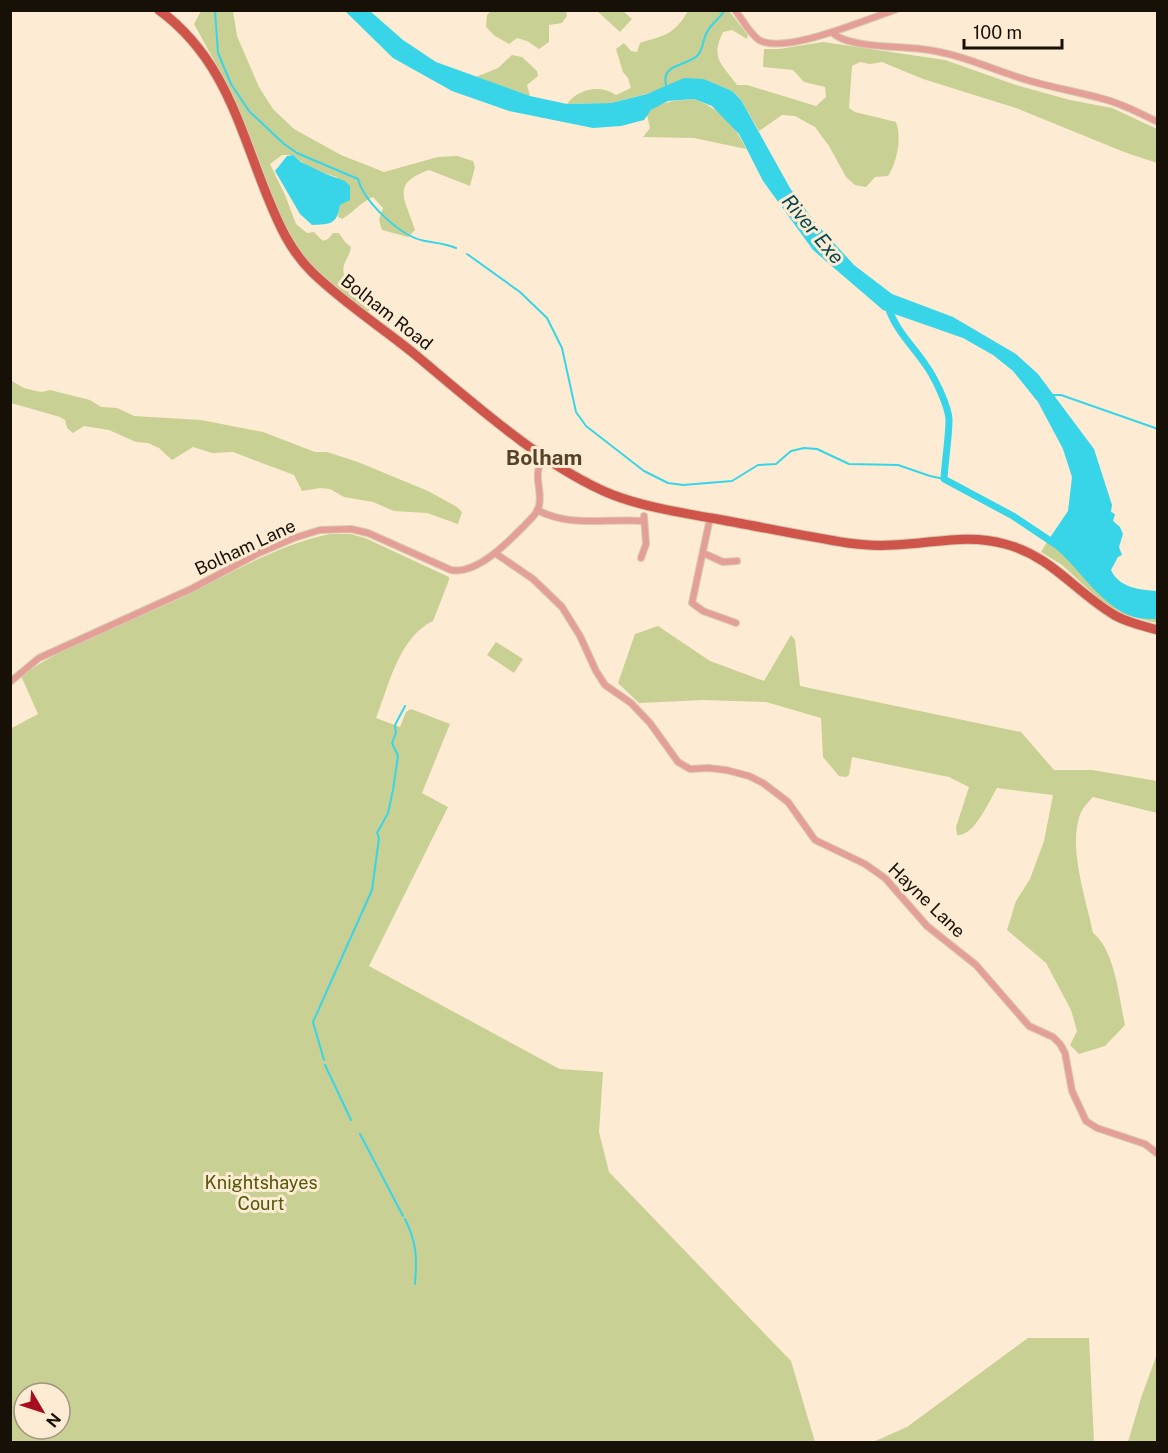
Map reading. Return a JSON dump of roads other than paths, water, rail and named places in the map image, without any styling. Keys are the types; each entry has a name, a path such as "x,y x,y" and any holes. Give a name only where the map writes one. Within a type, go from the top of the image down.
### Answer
{"main road":[{"name":"Bolham Road","path":"159,10 193,40 217,74 283,235 308,268 337,295 544,457 583,480 620,497 665,510 858,544 891,545 968,538 988,539 1008,544 1028,551 1045,561 1117,616 1158,630"}],"street":[{"path":"735,10 757,38 776,44 832,32 895,10"},
{"path":"832,32 842,39 863,44 940,51 961,56 1024,79 1108,100 1158,122"},
{"path":"544,457 537,473 540,496 537,510 559,520 593,522 644,518 646,544 641,558"},
{"name":"Bolham Lane","path":"10,682 39,658 191,589 294,538 320,530 351,529 368,533 439,566 456,571 474,566 495,553 509,542 537,510"},
{"path":"710,518 692,603 698,609 736,622"},
{"name":"Hayne Lane","path":"495,553 532,579 562,607 605,685 631,703 650,723 678,762 690,769 726,770 749,776 763,783 788,802 815,840 865,864 885,878 927,926 976,965 1029,1026 1053,1037 1060,1044 1065,1053 1072,1091 1086,1121 1097,1128 1145,1144 1158,1154"},
{"path":"703,553 723,562 737,561"},
{"path":"723,628 726,620"}],"water":[{"name":"River Exe","path":"345,11 370,11 403,40 436,62 530,96 567,104 611,103 647,94 684,78 704,79 732,91 741,100 790,188 813,220 854,265 892,294 953,317 1016,354 1038,374 1094,449 1112,505 1111,512 1115,514 1113,521 1120,527 1123,534 1119,547 1122,555 1118,557 1111,570 1119,581 1125,584 1138,589 1157,591 1157,619 1134,617 1109,603 1047,542 1068,511 1072,477 1063,449 1038,402 1013,371 993,355 963,338 883,310 813,250 763,181 739,134 712,106 694,99 668,101 651,110 644,120 621,126 593,128 509,111 452,91 393,58"},
{"path":"293,155 301,162 345,181 350,186 350,200 340,205 337,216 332,222 312,225 300,214 275,171 287,156"}],"waterway":[{"path":"215,10 218,53 231,84 249,111 297,153 358,179 376,208 405,233 425,241 456,248"},
{"path":"667,88 666,74 698,55 709,29 725,10"},
{"path":"467,254 520,292 547,318 562,348 576,412 586,426 644,471 668,483 683,485 732,481 758,465 776,464 791,451 804,448 817,449 849,464 898,465 944,479"},
{"path":"888,306 899,329 932,376 946,406 949,426 944,479 1013,516 1055,544"},
{"path":"1052,395 1061,395 1158,429"},
{"path":"324,1060 313,1022 372,890 379,838 377,833 388,813 398,756 392,743 396,733 395,725 405,706"},
{"path":"325,1065 351,1120"},
{"path":"360,1134 403,1216"},
{"path":"405,1219 415,1251 415,1284"}],"district":[{"name":"Bolham","path":"544,457"}],"park label":[{"name":"Knightshayes Court","path":"261,1192"}]}
